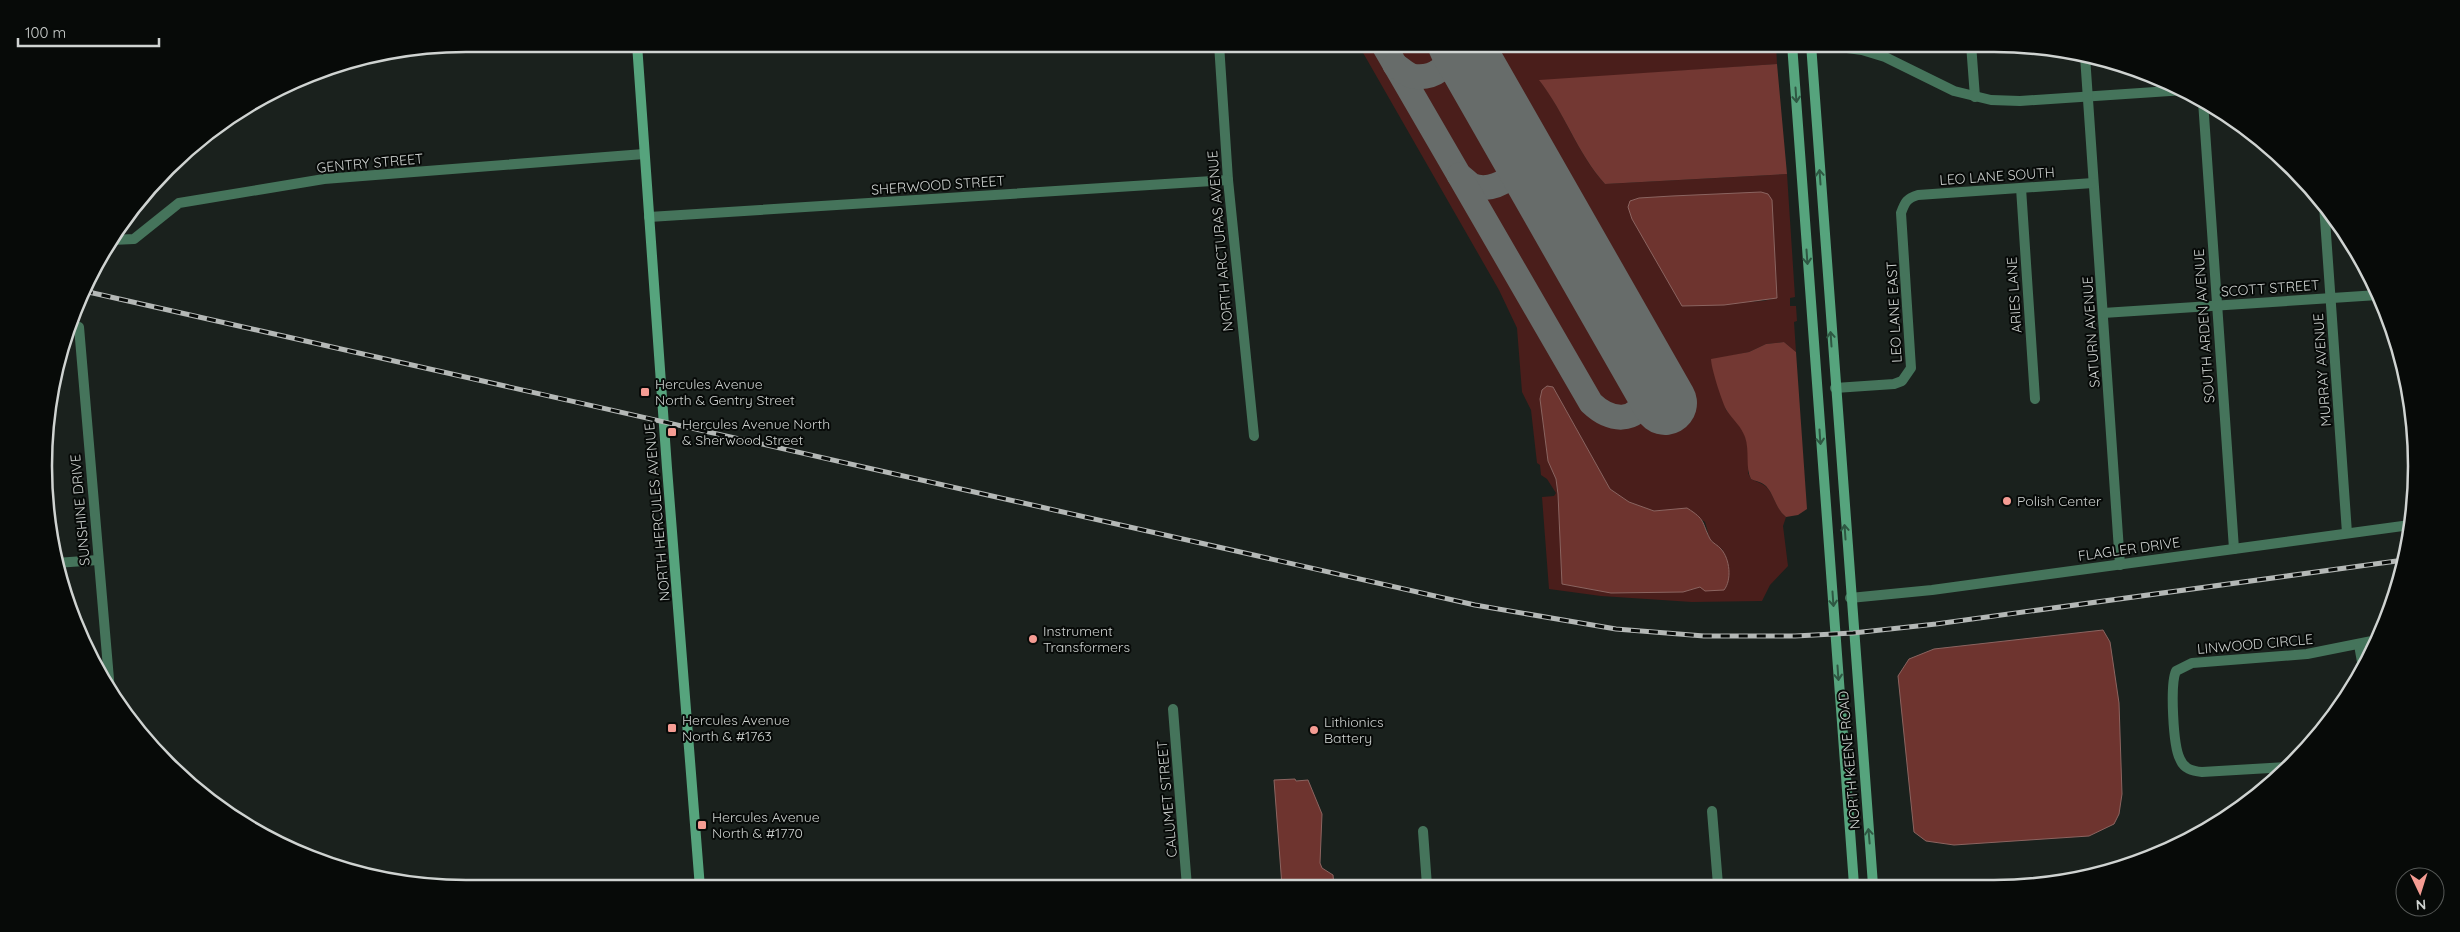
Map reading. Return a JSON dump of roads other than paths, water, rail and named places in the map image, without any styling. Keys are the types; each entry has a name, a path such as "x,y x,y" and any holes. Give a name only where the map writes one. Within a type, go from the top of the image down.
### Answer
{"main road":[{"name":"NORTH HERCULES AVENUE","path":"638,52 699,880"},
{"name":"NORTH KEENE ROAD","path":"1793,52 1854,880"},
{"name":"NORTH KEENE ROAD","path":"1811,52 1850,598 1873,880"}],"street":[{"name":"NORTH ARCTURAS AVENUE","path":"1220,52 1228,180 1254,436"},
{"path":"1870,52 1885,57 1954,91 1975,97 2020,101 2168,91"},
{"path":"1972,52 1975,97"},
{"name":"SATURN AVENUE","path":"2085,63 2120,565"},
{"name":"SOUTH ARDEN AVENUE","path":"2204,110 2234,549"},
{"name":"GENTRY STREET","path":"120,240 134,239 179,203 324,179 644,154"},
{"name":"SHERWOOD STREET","path":"649,217 1228,180"},
{"name":"LEO LANE SOUTH","path":"1905,201 1918,195 2093,183"},
{"name":"ARIES LANE","path":"2021,188 2035,399"},
{"name":"LEO LANE EAST","path":"1835,388 1894,384 1902,381 1912,368 1901,212 1905,201"},
{"name":"MURRAY AVENUE","path":"2325,218 2347,533"},
{"name":"SCOTT STREET","path":"2103,314 2370,295"},
{"name":"SUNSHINE DRIVE","path":"79,327 108,674"},
{"name":"FLAGLER DRIVE","path":"1850,598 1932,590 2403,525"},
{"path":"64,562 98,560"},
{"name":"LINWOOD CIRCLE","path":"2276,768 2202,772 2192,771 2185,767 2177,750 2172,687 2176,671 2192,663 2308,654 2368,642"},
{"path":"2359,645 2361,656"},
{"name":"CALUMET STREET","path":"1173,709 1186,880"},
{"path":"1712,811 1718,880"},
{"path":"1423,831 1427,880"}],"railway":[{"path":"91,293 1475,605 1616,629 1704,636 1795,636 1853,633 1936,624 2396,561"}],"place":[{"name":"Hercules Avenue North & Gentry Street","path":"645,392"},
{"name":"Hercules Avenue North & Sherwood Street","path":"672,432"},
{"name":"Polish Center","path":"2007,501"},
{"name":"Instrument Transformers","path":"1033,639"},
{"name":"Hercules Avenue North & #1763","path":"672,728"},
{"name":"Lithionics Battery","path":"1314,730"},
{"name":"Hercules Avenue North & #1770","path":"702,825"}]}
